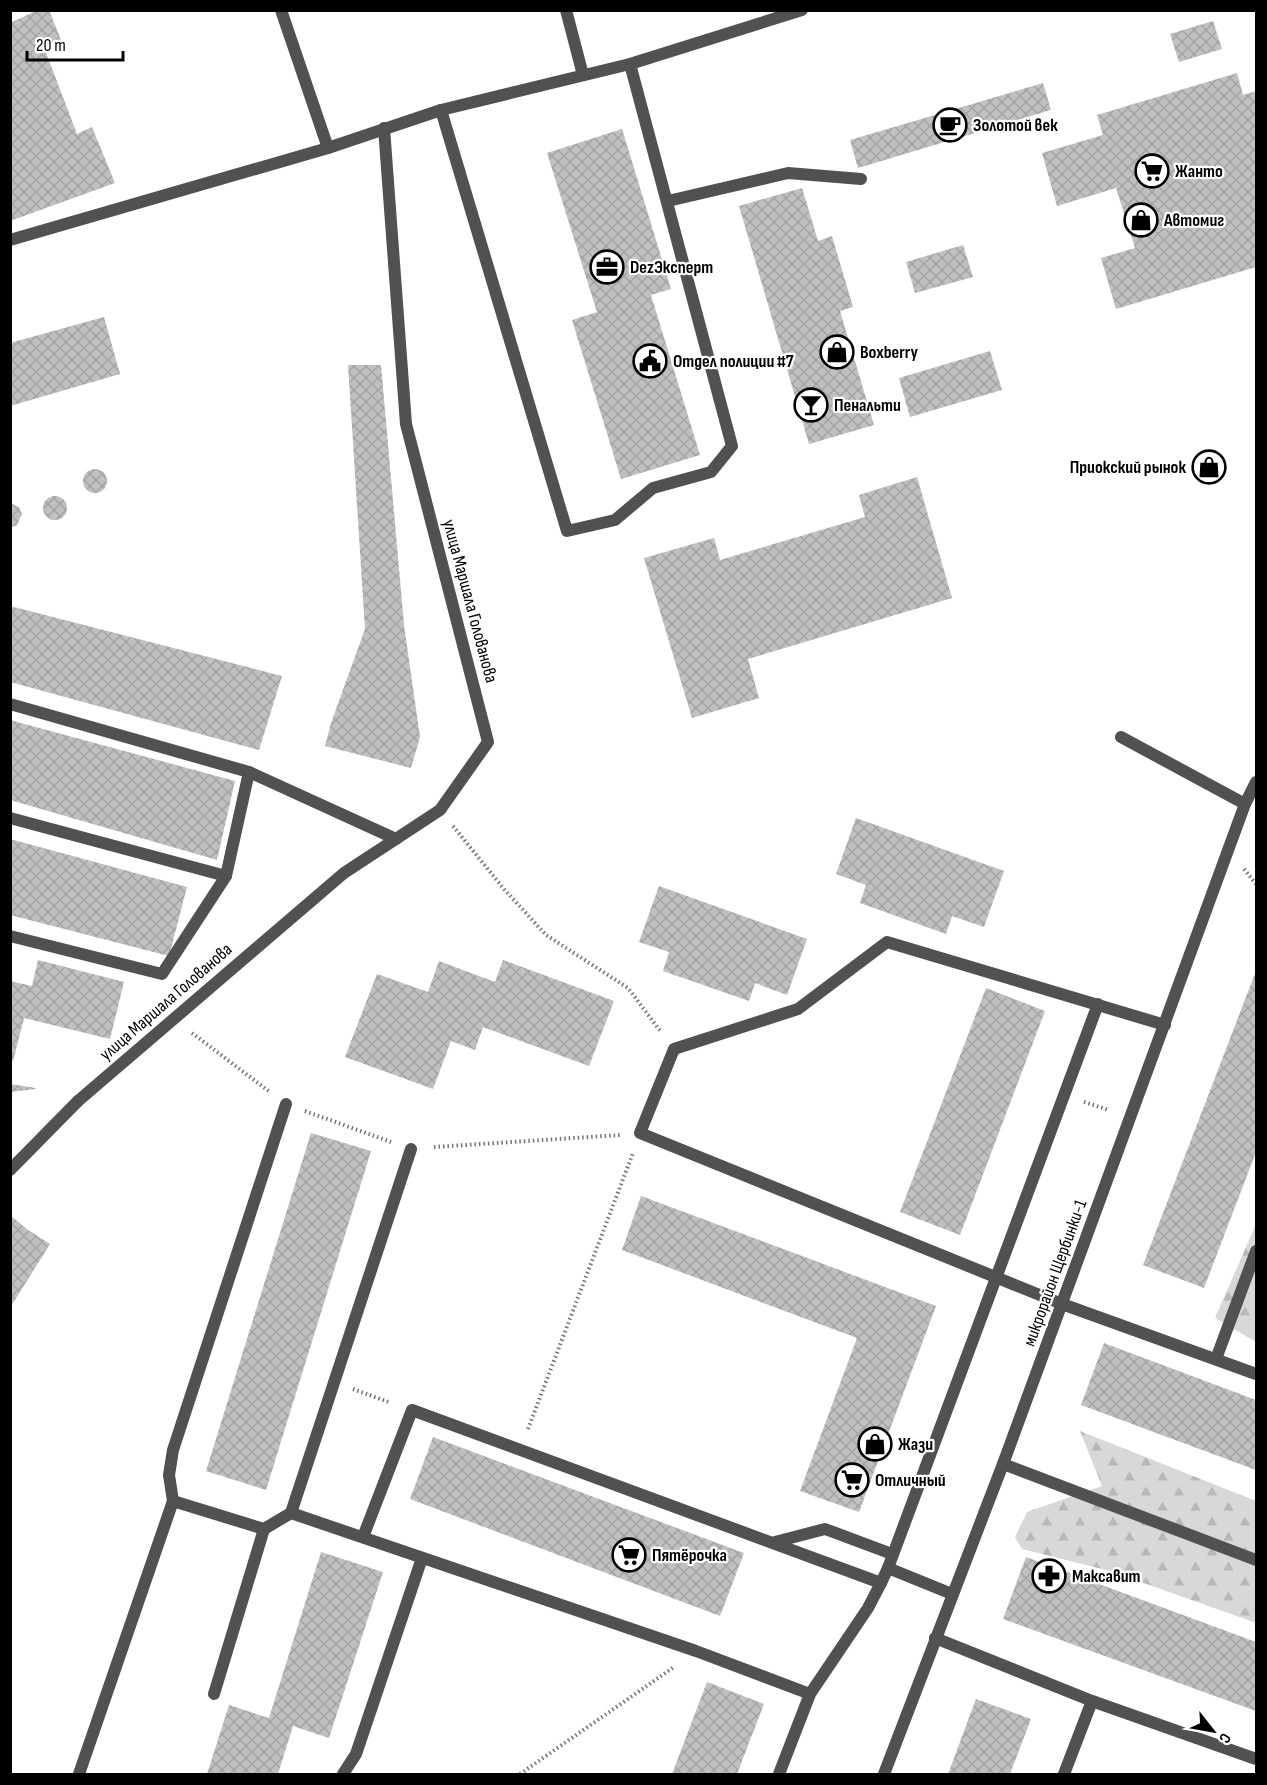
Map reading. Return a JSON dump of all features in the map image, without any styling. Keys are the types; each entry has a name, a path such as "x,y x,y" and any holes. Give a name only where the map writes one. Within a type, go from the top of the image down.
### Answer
{"street":[{"path":"281,10 328,148"},
{"path":"566,10 583,75"},
{"path":"10,240 328,148 441,110 630,64 802,10"},
{"path":"441,110 567,531 615,520 653,488 711,472 732,446 630,64"},
{"name":"улица Маршала Голованова","path":"10,1170 78,1101 344,873 440,810 489,742 406,424 384,128"},
{"path":"668,201 788,173 861,178"},
{"path":"10,704 249,772 396,839"},
{"path":"1121,737 1245,804"},
{"path":"10,936 162,974 226,876 249,772"},
{"name":"микрорайон Щербинки-1","path":"884,1774 1004,1464 1245,804 1257,782"},
{"path":"10,818 226,876"},
{"path":"1165,1024 887,942 798,1009 674,1049 640,1134 1062,1304 1257,1374"},
{"path":"779,1774 810,1694 868,1608 888,1568 1098,1004"},
{"path":"79,1774 173,1501 169,1475 173,1450 286,1104"},
{"path":"214,1694 264,1529 291,1513 411,1149"},
{"path":"1216,1359 1257,1251"},
{"path":"363,1538 412,1410 881,1583"},
{"path":"1004,1464 1257,1560"},
{"path":"173,1501 264,1529"},
{"path":"291,1513 696,1651 810,1694"},
{"path":"775,1542 825,1529 892,1554"},
{"path":"343,1774 356,1754 422,1558"},
{"path":"888,1568 952,1594"},
{"path":"935,1638 1092,1701 1257,1759"},
{"path":"1064,1774 1092,1701"}],"path":[{"path":"440,810 504,889 546,935 628,988 674,1049"},
{"path":"173,1019 286,1104 411,1149 640,1134 520,1449"},
{"path":"1077,1100 1131,1118"},
{"path":"335,1382 412,1410"},
{"path":"520,1774 696,1651"}],"green space":[{"path":"1256,1224 1256,1342 1215,1318"},
{"path":"1080,1431 1256,1501 1256,1623 1110,1571 1022,1549 1015,1537 1027,1512 1102,1486"}],"building":[{"path":"38,10 49,10 61,40 45,50 77,134 92,127 115,183 10,221 10,23"},
{"path":"1213,21 1222,49 1179,62 1170,34"},
{"name":"Жанто","path":"1237,73 1243,95 1256,91 1256,267 1116,309 1101,258 1135,248 1116,188 1057,206 1042,153 1103,135 1097,115"},
{"name":"Золотой век","path":"1043,83 1051,110 858,168 850,140"},
{"path":"622,129 671,289 651,295 700,455 621,479 572,320 597,312 547,153"},
{"path":"802,188 818,241 832,236 853,307 840,311 874,425 809,444 739,206"},
{"path":"963,245 973,277 915,293 906,262"},
{"path":"104,317 120,374 10,406 10,343"},
{"path":"990,351 1002,390 910,417 899,378"},
{"path":"348,365 381,365 404,625 420,737 411,768 325,746 365,629"},
{"path":"95,469 104,472 107,481 104,490 95,493 86,490 83,481 86,472"},
{"path":"917,477 952,598 748,659 759,698 692,718 644,558 714,538 720,560 865,517 859,495"},
{"path":"55,496 64,499 67,508 64,517 55,520 46,517 43,508 46,499"},
{"path":"10,503 19,507 22,514 17,525 10,528"},
{"path":"10,606 282,676 259,750 10,682"},
{"path":"10,720 235,781 217,860 10,800"},
{"path":"856,818 1004,871 984,927 952,916 946,934 860,903 866,885 836,874"},
{"path":"10,839 187,887 169,956 10,915"},
{"path":"659,886 807,939 787,995 755,983 749,1001 663,971 669,952 639,942"},
{"path":"38,960 124,982 110,1039 24,1018 13,1061 10,1060 10,981 32,986"},
{"path":"503,960 614,1001 589,1066 483,1027 475,1050 451,1041 433,1089 345,1057 377,974 428,992 439,961 495,982"},
{"path":"1256,971 1256,1152 1204,1288 1143,1265"},
{"path":"986,988 1045,1011 960,1235 900,1212"},
{"path":"10,1084 36,1088 36,1089 10,1092"},
{"path":"311,1133 371,1151 266,1490 206,1471"},
{"path":"641,1196 936,1306 859,1512 800,1491 857,1338 622,1250"},
{"path":"10,1215 50,1244 10,1308"},
{"path":"1104,1343 1256,1400 1256,1470 1081,1405"},
{"path":"433,1437 744,1553 720,1616 410,1499"},
{"path":"321,1552 383,1572 329,1738 293,1726 278,1774 207,1774 229,1705 269,1718"},
{"path":"1026,1557 1256,1642 1256,1711 1003,1619"},
{"path":"707,1682 764,1704 737,1774 672,1774"},
{"path":"976,1699 1031,1719 1010,1774 948,1774"}],"place":[{"name":"Золотой век","path":"950,125"},
{"name":"Жанто","path":"1152,171"},
{"name":"Автомиг","path":"1141,220"},
{"name":"DezЭксперт","path":"607,267"},
{"name":"Boxberry","path":"837,352"},
{"name":"Отдел полиции #7","path":"650,361"},
{"name":"Пенальти","path":"811,405"},
{"name":"Приокский рынок","path":"1209,467"},
{"name":"Жази","path":"875,1444"},
{"name":"Отличный","path":"852,1480"},
{"name":"Пятёрочка","path":"629,1555"},
{"name":"Максавит","path":"1049,1576"}]}
